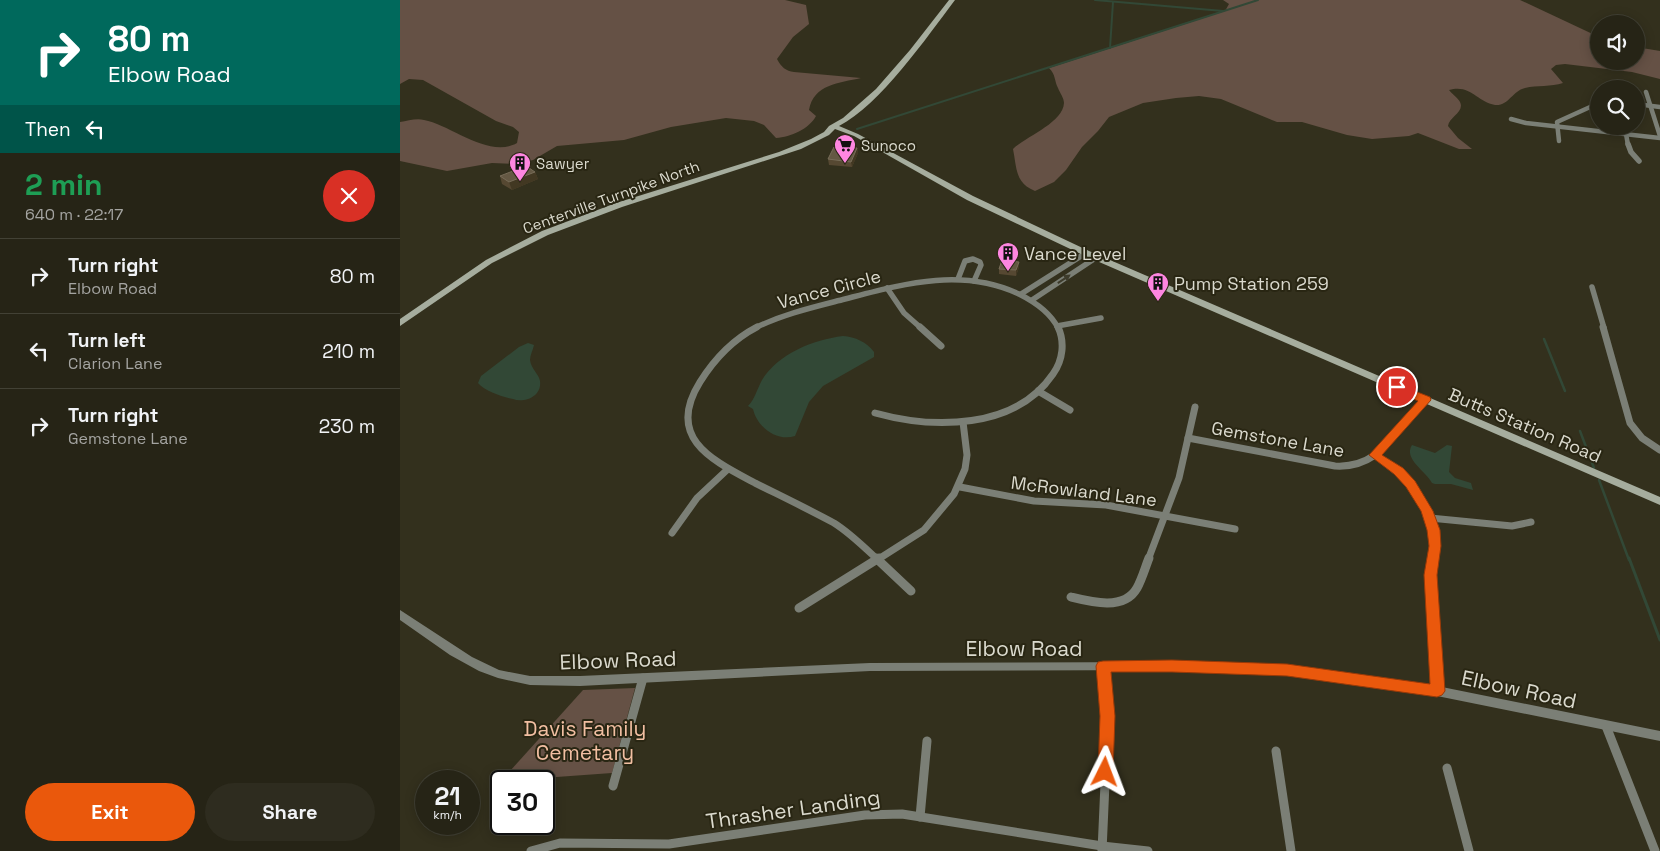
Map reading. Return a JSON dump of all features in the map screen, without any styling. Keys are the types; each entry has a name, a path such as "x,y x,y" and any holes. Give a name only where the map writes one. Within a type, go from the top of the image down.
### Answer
{"main road":[{"name":"Centerville Turnpike North","path":"400,322 490,261 544,233 762,158 778,155 830,131 834,126 854,113 877,91 952,0"},
{"name":"Butts Station Road","path":"834,126 856,135 970,198 1086,253 1660,501"}],"street":[{"path":"1637,135 1660,137 1646,92"},
{"path":"1645,105 1660,107"},
{"path":"1559,141 1557,122 1562,118 1590,107"},
{"path":"1511,120 1590,130"},
{"path":"1626,135 1629,150 1632,156 1639,161"},
{"path":"1021,294 1086,253"},
{"path":"1032,300 1097,257"},
{"path":"958,279 965,261 972,259 980,262 974,280"},
{"name":"Vance Circle","path":"875,413 915,423 979,420 1002,412 1038,391 1053,375 1062,356 1062,336 1050,316 1032,300 1021,294 974,280 958,279 917,282 783,315 738,338 720,354 704,374 690,398 688,410 688,425 693,438 702,452 728,469 835,524 858,541 910,590"},
{"path":"1592,286 1630,423 1642,438 1660,450"},
{"path":"887,288 904,313 941,346"},
{"path":"1057,326 1101,318"},
{"path":"1038,391 1070,410"},
{"name":"Gemstone Lane","path":"1188,438 1334,466 1356,465 1368,461 1375,455 1426,400"},
{"path":"1071,597 1104,603 1116,603 1132,596 1141,580 1180,478 1195,407"},
{"path":"799,608 879,560 924,530 941,514 960,487 968,455 968,440 963,422"},
{"path":"1375,455 1390,464 1404,477 1421,500 1430,518 1435,540 1430,575 1437,691"},
{"path":"672,533 687,507 699,493 728,469"},
{"name":"McRowland Lane","path":"960,487 1034,501 1106,505 1235,529"},
{"path":"1430,518 1512,526 1530,522"},
{"name":"Elbow Road","path":"400,614 475,664 513,678 555,682 870,667 1172,666 1287,670 1437,691 1660,736"},
{"path":"1102,849 1108,716 1103,666"},
{"path":"613,786 643,678"},
{"path":"1606,726 1655,851"},
{"path":"920,817 927,741"},
{"path":"1276,751 1290,851"},
{"path":"1447,768 1469,851"},
{"name":"Thrasher Landing","path":"531,851 560,843 669,844 865,815 902,814 1102,849 1148,851"}],"green space":[{"path":"400,0 785,0 806,5 809,24 793,37 777,59 782,66 786,70 794,72 861,78 836,83 822,90 812,101 809,110 816,116 813,121 799,132 782,137 776,138 764,125 754,121 726,118 671,127 624,140 557,146 533,160 516,164 492,163 447,171 400,161 400,122 415,119 424,120 482,144 494,147 506,147 517,143 519,132 513,127 496,121 423,80 409,79 400,84"},
{"path":"1223,0 1520,0 1590,33 1590,67 1565,64 1556,65 1551,69 1563,83 1525,88 1500,105 1483,101 1463,89 1449,90 1459,100 1461,106 1459,112 1448,126 1458,138 1472,149 1459,149 1418,133 1409,136 1372,139 1347,135 1302,122 1277,122 1221,99 1199,96 1143,103 1109,117 1054,182 1035,191 1024,184 1016,169 1013,149 1051,123 1062,110 1064,103 1054,75 1049,68 1225,11 1229,4"},
{"path":"1645,48 1660,51 1660,79 1615,70 1645,70"},
{"name":"Davis Family Cemetary","path":"635,688 612,773 555,777 555,770 511,770 583,690"}],"shaded area":[{"path":"843,336 864,343 874,352 874,357 823,386 809,402 795,436 781,437 769,432 759,422 753,409 748,406 762,380 778,362 798,349 820,341"},
{"path":"528,343 534,345 530,360 540,381 540,387 535,395 531,398 517,400 494,393 478,383 481,376 519,347"},
{"path":"1412,445 1435,453 1447,445 1452,446 1449,472 1455,478 1471,483 1473,490 1451,484 1432,483 1410,455"}],"building":[{"path":"834,147 857,148 851,162 828,159"},
{"path":"526,166 535,172 509,182 500,176"},
{"path":"1002,260 1019,262 1016,270 999,269"}],"waterway":[{"path":"1095,0 1223,11"},
{"path":"1110,48 1258,0"},
{"path":"1110,48 1113,2"},
{"path":"857,129 1110,48"},
{"path":"1544,339 1565,391"},
{"path":"1580,431 1594,468"},
{"path":"1599,480 1629,560"},
{"path":"1629,558 1660,640"}],"place":[{"name":"Sunoco","path":"845,164"},
{"name":"Sawyer","path":"520,182"},
{"name":"Vance Level","path":"1008,272"},
{"name":"Pump Station 259","path":"1158,302"}],"route":[{"path":"1105,772 1108,716 1103,666 1287,670 1437,691 1430,575 1435,546 1434,530 1427,511 1410,484 1399,471 1375,455 1426,400 1397,387"}]}
